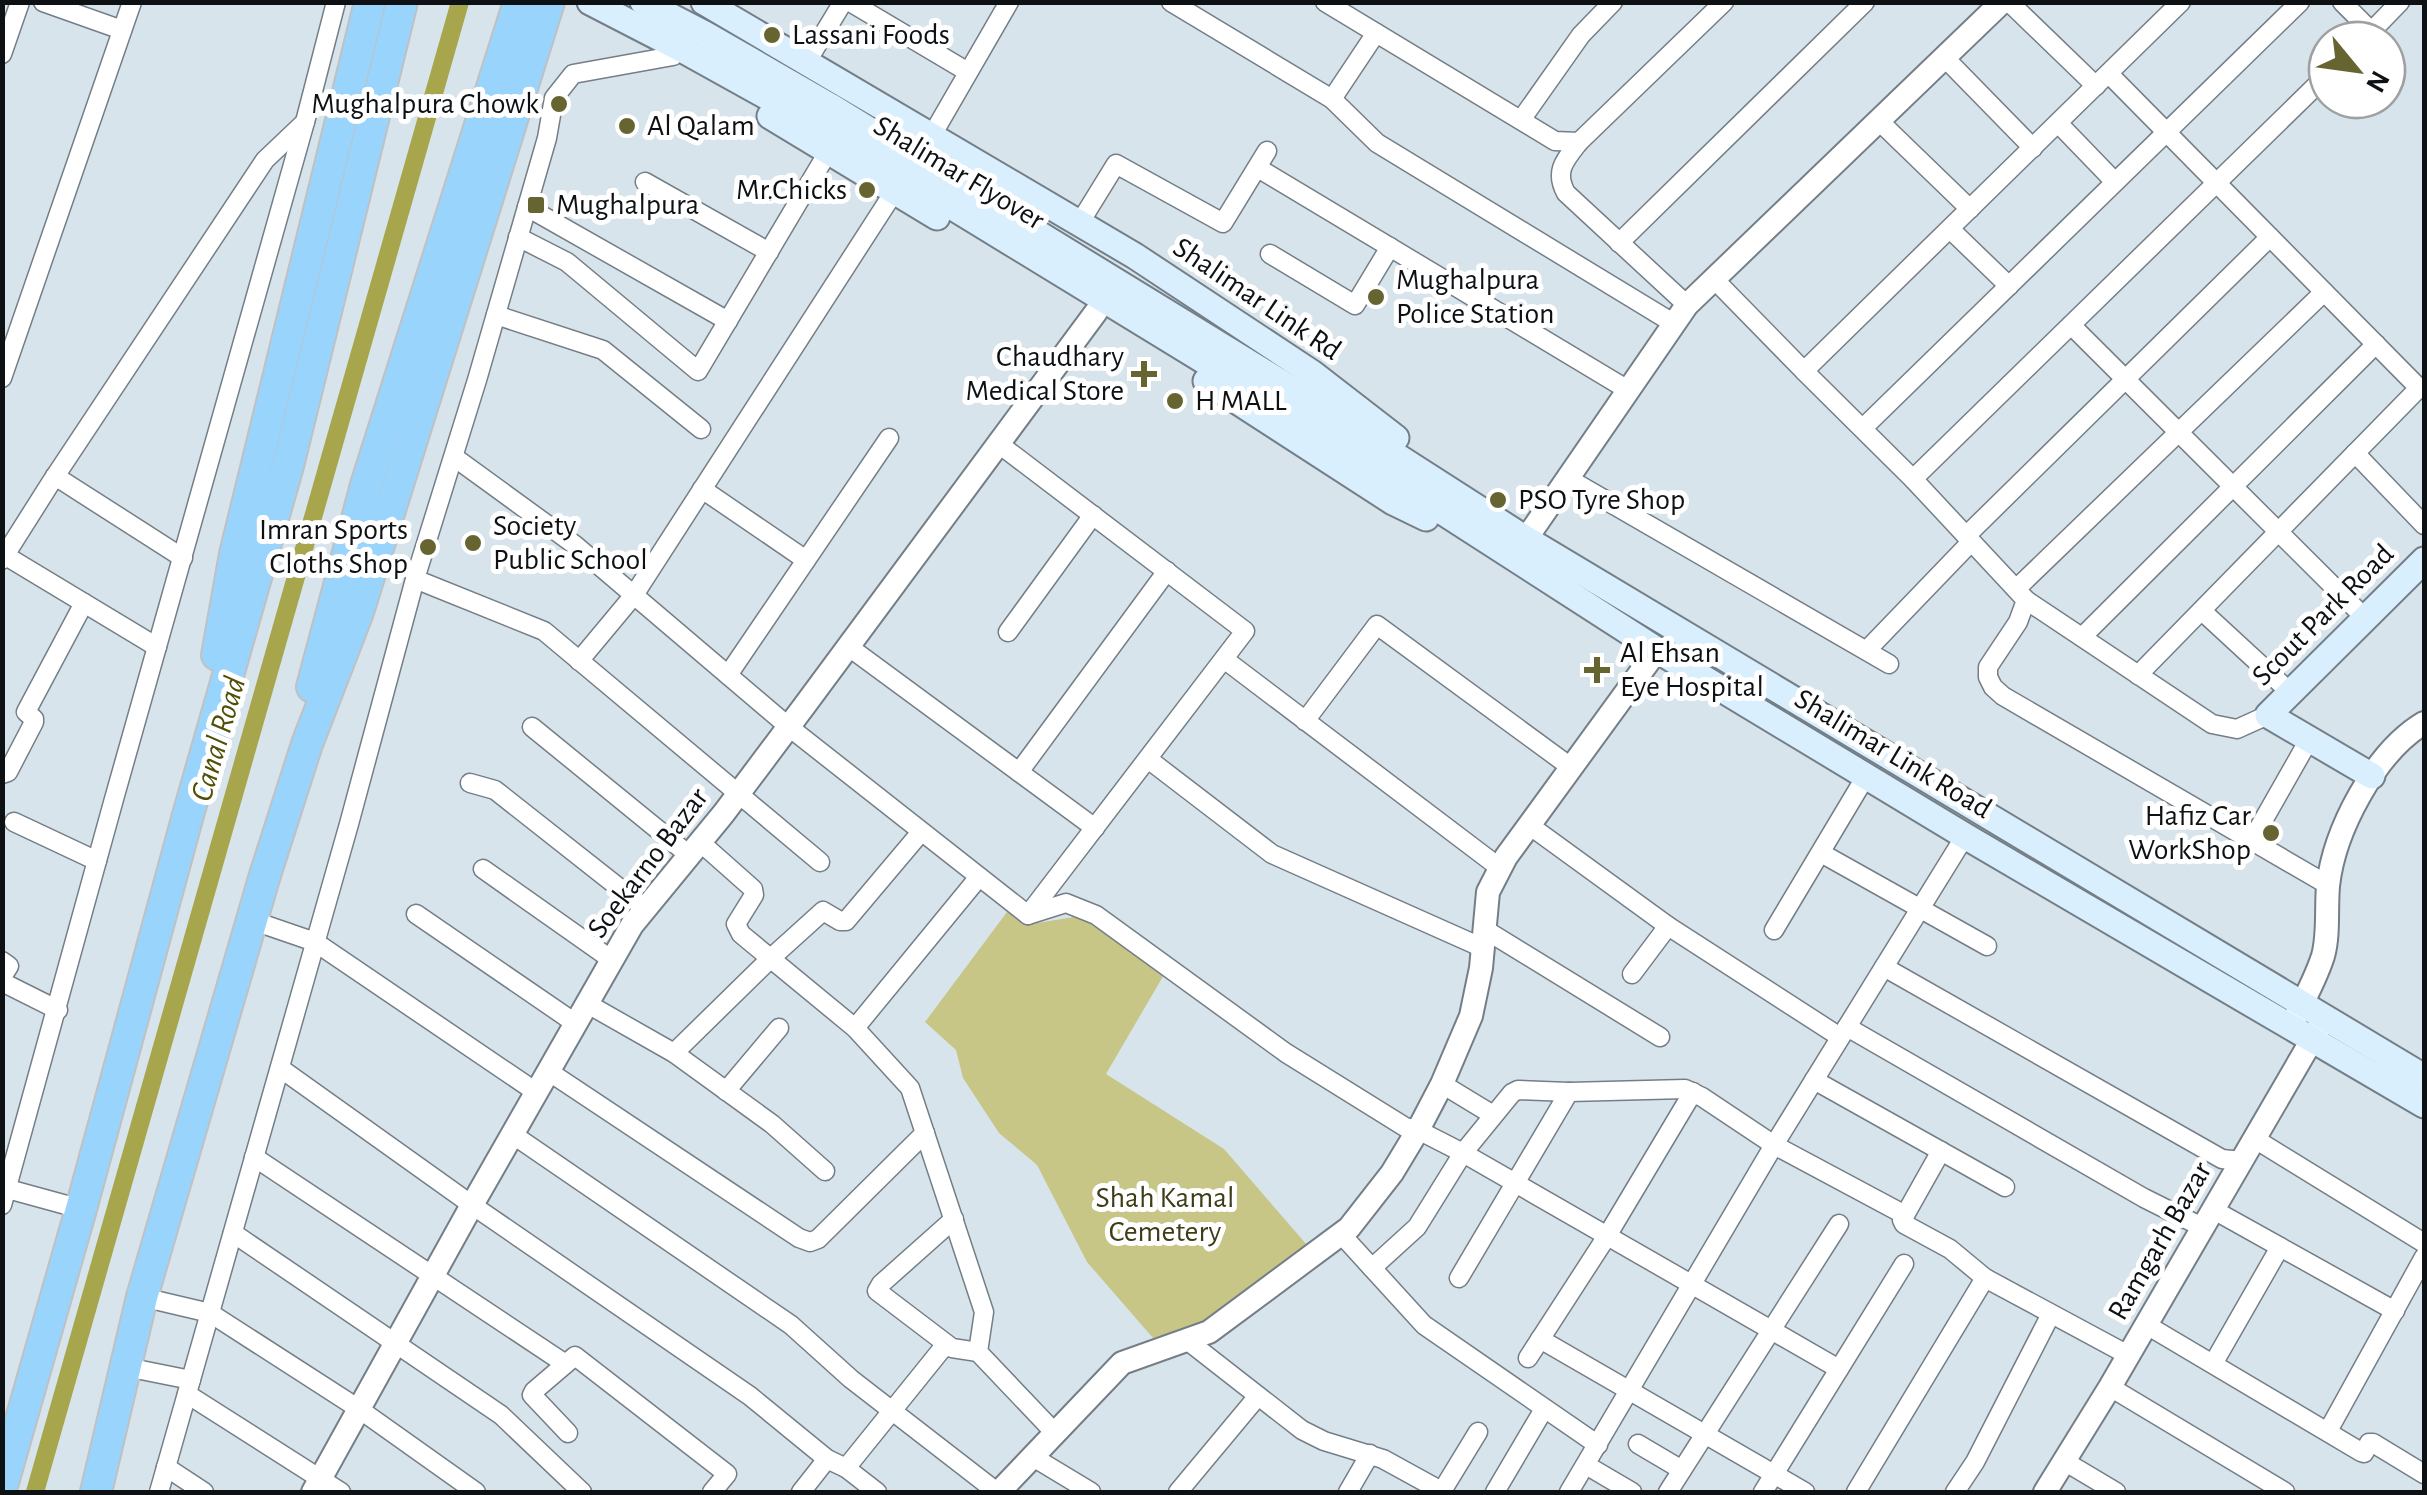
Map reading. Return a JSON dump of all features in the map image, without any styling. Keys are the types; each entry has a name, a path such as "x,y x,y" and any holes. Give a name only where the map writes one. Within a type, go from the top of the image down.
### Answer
{"highway":[{"path":"188,816 235,554 370,2"},
{"path":"2,1486 12,1419 81,1208 288,466 402,2"},
{"path":"96,1492 142,1296 265,874 366,485 519,2"},
{"path":"265,874 358,612 549,2"}],"main road":[{"path":"579,2 1096,312 1393,502 1519,549"},
{"name":"Shalimar Flyover","path":"590,2 686,50 820,126 1293,402"},
{"name":"Shalimar Flyover","path":"643,2 830,106 1293,402"},
{"name":"Shalimar Link Rd","path":"704,2 1134,256 1312,373 1519,549"},
{"name":"Shalimar Link Rd","path":"1293,402 1519,549"},
{"name":"Shalimar Link Road","path":"1519,549 1657,650 1964,836 2307,1022 2424,1077"},
{"name":"Shalimar Link Road","path":"1519,549 2307,1022 2424,1106"},
{"name":"Scout Park Road","path":"2372,776 2268,715 2424,560"}],"street":[{"path":"2,54 20,2"},
{"path":"42,2 122,30"},
{"path":"2,378 132,2"},
{"path":"81,1208 5,1197 336,2"},
{"path":"806,63 846,2 968,72"},
{"path":"931,136 1009,2"},
{"path":"1171,2 1332,99 1377,143 1680,314"},
{"path":"1325,2 1555,140 1579,142"},
{"path":"1354,20 1364,2"},
{"path":"1521,120 1581,34 1613,2"},
{"path":"1680,314 1618,243 1566,193 1559,173 1562,162 1579,142 1724,2"},
{"path":"1618,243 1865,2"},
{"path":"1519,549 1680,314 1713,278 2005,2 2167,132 2419,388 2138,675"},
{"path":"1804,372 2182,2"},
{"path":"1863,428 2300,2"},
{"path":"1332,99 1376,33"},
{"path":"158,1492 415,580 527,207 554,98 573,74 673,56"},
{"path":"1945,58 2033,148"},
{"path":"523,88 554,98"},
{"path":"1913,479 2307,95"},
{"path":"1880,121 1970,209"},
{"path":"157,647 4,558 265,160 305,122"},
{"path":"2058,123 2116,182"},
{"path":"518,237 567,262 698,371 828,152"},
{"path":"1079,224 1116,164 1225,222 1262,159 1390,247 1628,390"},
{"path":"645,182 769,252"},
{"path":"580,661 634,595 894,192"},
{"path":"527,207 728,321"},
{"path":"1950,229 2009,286"},
{"path":"1867,650 1968,539 2270,237"},
{"path":"1270,254 1355,305 1390,247"},
{"path":"1713,278 1913,479 2021,595 2212,724 2237,729 2268,715"},
{"path":"2324,292 2178,432 2021,595 2018,622 1988,667 1988,677 2003,696 2328,885"},
{"name":"Soekarno Bazar","path":"317,1486 632,926 789,727 1096,312"},
{"path":"496,315 603,350 701,429"},
{"path":"2071,325 2366,618"},
{"path":"2082,638 2376,344"},
{"path":"2409,398 2424,413"},
{"path":"728,675 890,438"},
{"path":"999,444 1246,631 1028,915"},
{"path":"2355,454 2424,525"},
{"path":"454,457 575,545 789,727 1028,915"},
{"path":"56,476 182,558"},
{"path":"1569,479 1889,664"},
{"path":"702,489 806,560"},
{"path":"1008,632 1093,515"},
{"path":"1019,772 1166,571"},
{"path":"415,580 544,632 820,862"},
{"path":"2,774 8,772 34,722 26,712 84,603"},
{"path":"2202,610 2292,693"},
{"path":"1305,721 1377,624 1572,768"},
{"path":"849,647 1094,828"},
{"path":"512,1134 791,1325 893,1412 998,1492 1122,1363 1210,1332 1349,1228 1418,1130 1471,1016 1481,968 1488,892 1500,868 1657,650"},
{"path":"1224,659 1500,868"},
{"name":"Ramgarh Bazar","path":"2045,1492 2255,1139 2307,1022 2324,952 2328,885 2341,834 2372,776 2424,723"},
{"path":"532,727 753,890 736,929 854,1028 910,1088 984,1312 978,1352"},
{"path":"2252,840 2310,738"},
{"path":"1148,759 1272,854 1483,939 1660,1037"},
{"path":"1774,930 1866,776"},
{"path":"470,783 495,790 646,909"},
{"path":"14,822 98,860"},
{"path":"1530,825 1668,926 1844,1032 2144,1198 2280,1247 2394,1312"},
{"path":"1569,1492 1774,1144 1964,836"},
{"path":"674,1053 823,911 846,921 916,838"},
{"path":"1821,853 1987,946"},
{"path":"483,868 612,960"},
{"path":"854,1028 979,877"},
{"path":"1028,915 1066,904 1096,915 1286,1053 1405,1127 1463,1153 1839,1369"},
{"path":"416,914 581,1013 674,1053 772,1124 825,1171"},
{"path":"252,920 315,942 810,1242 818,1239 925,1133"},
{"path":"1632,974 1668,926"},
{"path":"2,962 8,966 2,979 58,1010"},
{"path":"1884,967 2222,1158 2242,1161"},
{"path":"726,1091 780,1028"},
{"path":"280,1068 750,1396 827,1459 877,1492"},
{"path":"1814,1080 2004,1187"},
{"path":"1442,1084 1493,1115"},
{"path":"1372,1268 1417,1227 1463,1153 1512,1092 1518,1090 1692,1092 1774,1144 1905,1214"},
{"path":"1459,1278 1570,1092"},
{"path":"1528,1358 1607,1236 1692,1092"},
{"path":"2255,1139 2424,1244"},
{"path":"1941,1151 1905,1214 1904,1224 1950,1249 1985,1278 2128,1355"},
{"path":"254,1157 564,1364"},
{"path":"954,1219 880,1284 877,1291 952,1348 978,1352 1055,1433"},
{"path":"1668,1492 1839,1224"},
{"path":"233,1233 502,1415 582,1492"},
{"path":"1341,1234 1424,1325 1598,1445"},
{"path":"2213,1364 2280,1247"},
{"path":"2328,1431 2424,1257"},
{"path":"1763,1492 1904,1264"},
{"path":"1856,1492 1985,1278"},
{"path":"142,1296 210,1313 359,1409 476,1492"},
{"path":"1955,1492 1975,1462 2051,1314"},
{"path":"2146,1324 2364,1453 2373,1442 2424,1474"},
{"path":"1540,1340 1805,1492"},
{"path":"1188,1341 1302,1430 1324,1441 1370,1454 1443,1492 1478,1432"},
{"path":"846,1468 946,1344"},
{"path":"568,1434 532,1396 575,1356 722,1470 726,1474 712,1492"},
{"path":"126,1367 189,1387 317,1486 341,1492"},
{"path":"2110,1387 2286,1492"},
{"path":"1178,1492 1258,1396"},
{"path":"1495,1492 1544,1409"},
{"path":"1638,1444 1682,1470"},
{"path":"1348,1492 1370,1454"},
{"path":"1033,1456 1091,1492"},
{"path":"801,1492 827,1459"},
{"path":"2064,1461 2116,1492"},
{"path":"1586,1465 1632,1492"},
{"path":"166,1467 204,1492"}],"green space":[{"name":"Shah Kamal Cemetery","path":"1010,908 1031,924 1086,915 1165,973 1106,1074 1224,1149 1307,1245 1204,1321 1184,1330 1153,1338 1087,1262 1037,1165 999,1133 963,1078 956,1050 925,1022"}],"waterway":[{"name":"Canal Road","path":"35,1492 460,2"}],"place":[{"name":"Lassani Foods","path":"772,35"},
{"name":"Mughalpura Chowk","path":"559,104"},
{"name":"Al Qalam","path":"627,126"},
{"name":"Mr.Chicks","path":"867,190"},
{"name":"Mughalpura","path":"536,205"},
{"name":"Mughalpura Police Station","path":"1376,297"},
{"name":"Chaudhary Medical Store","path":"1144,374"},
{"name":"H MALL","path":"1175,401"},
{"name":"PSO Tyre Shop","path":"1498,500"},
{"name":"Society Public School","path":"473,543"},
{"name":"Imran Sports Cloths Shop","path":"428,547"},
{"name":"Al Ehsan Eye Hospital","path":"1597,670"},
{"name":"Hafiz Car WorkShop","path":"2271,833"}]}
